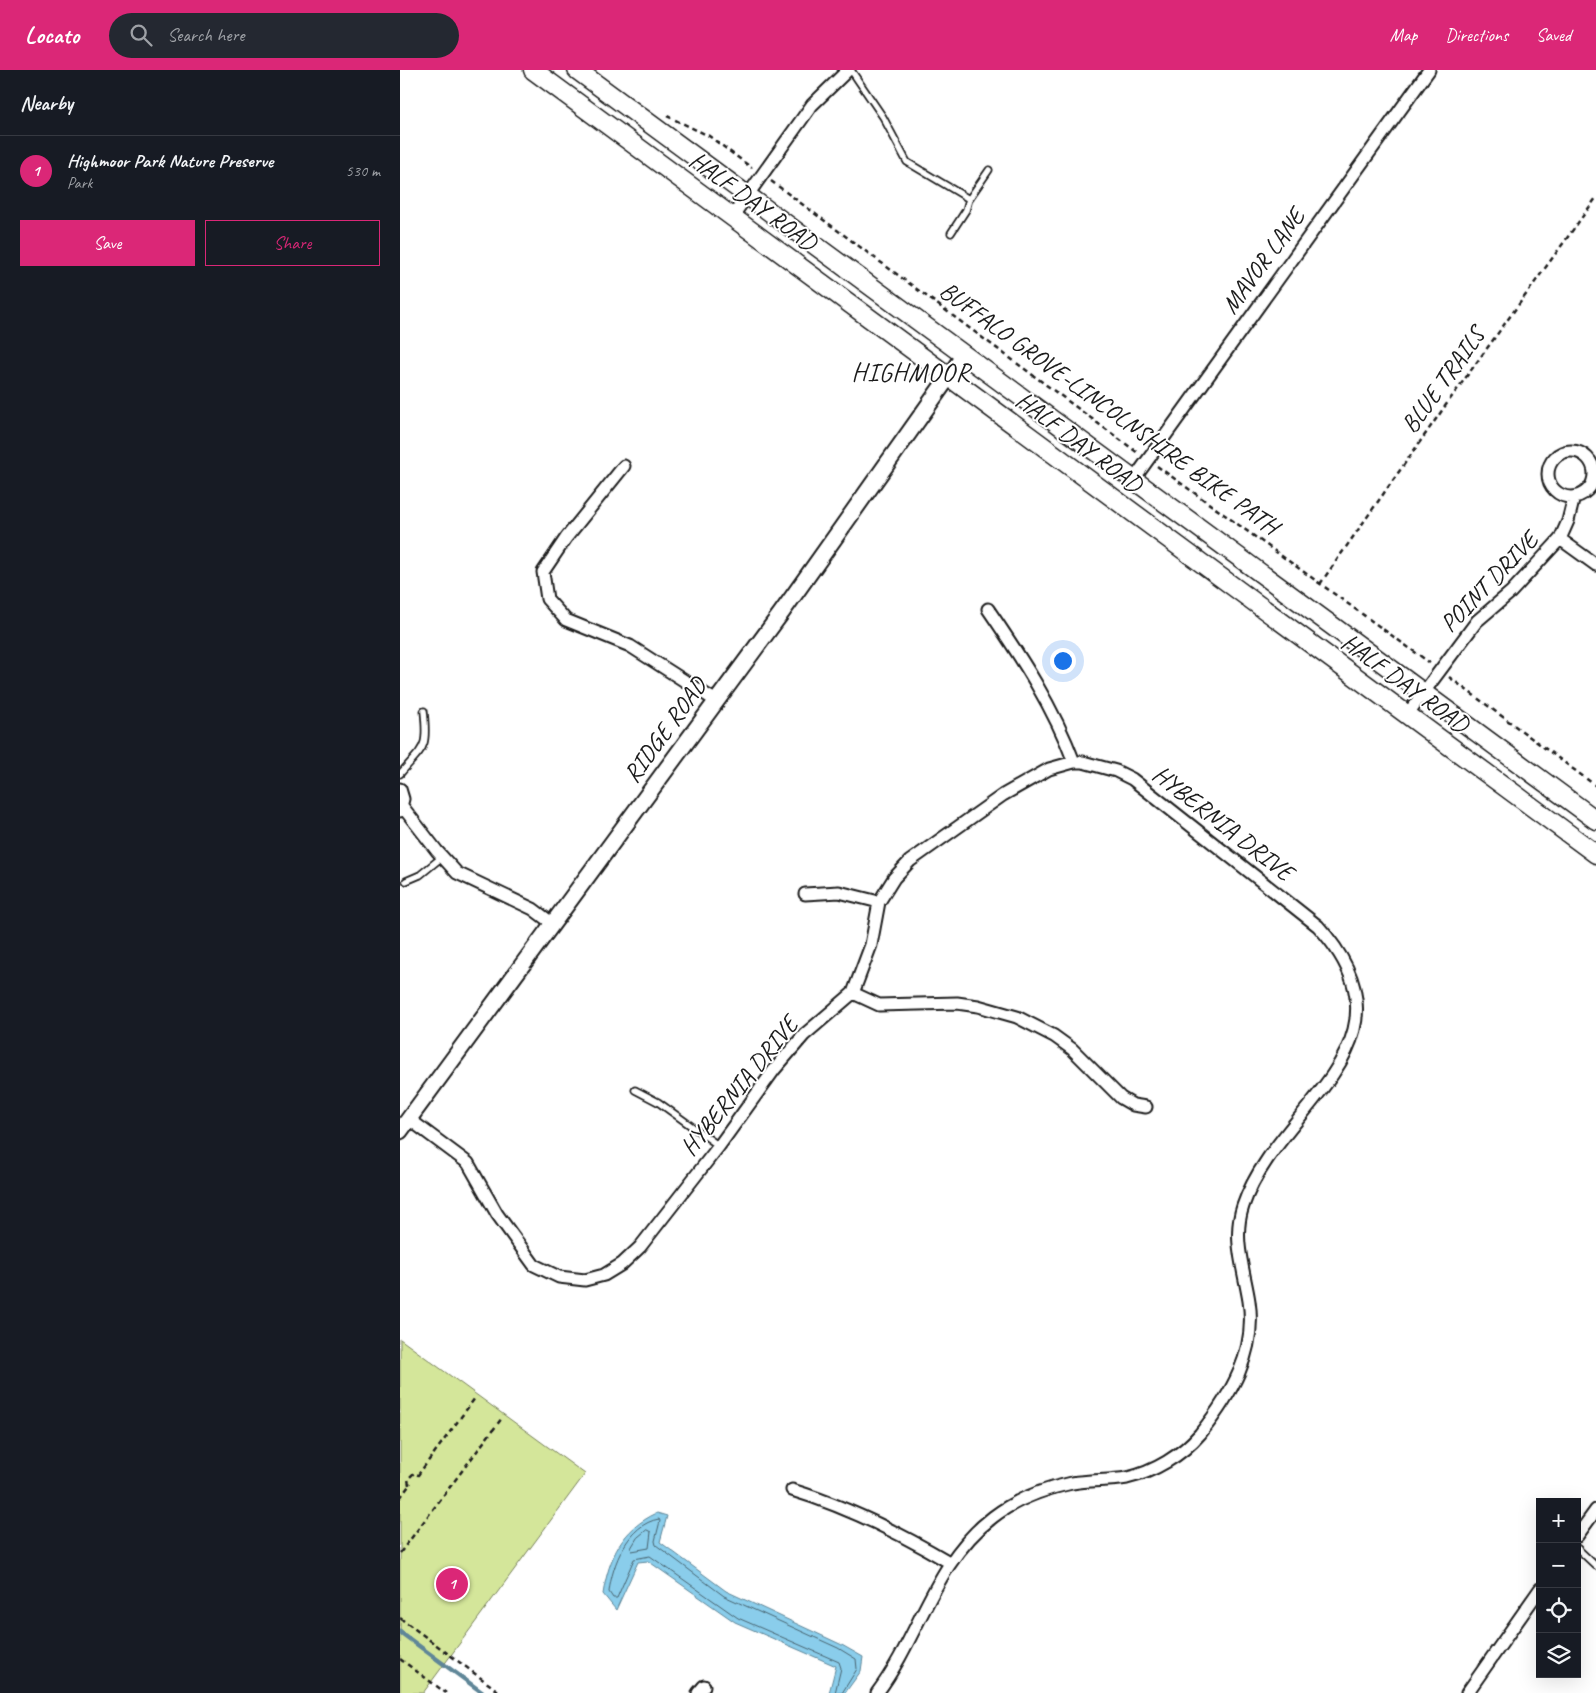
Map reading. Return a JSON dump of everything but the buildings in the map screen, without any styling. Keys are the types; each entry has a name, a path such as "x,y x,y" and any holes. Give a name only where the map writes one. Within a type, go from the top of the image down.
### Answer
{"main road":[{"name":"HALF DAY ROAD","path":"532,70 949,376 1406,716 1596,854"},
{"name":"HALF DAY ROAD","path":"577,70 1596,820"}],"street":[{"path":"732,217 812,105 849,70"},
{"name":"MAVOR LANE","path":"1134,479 1429,70"},
{"name":"RIDGE ROAD","path":"404,1125 716,701 964,355"},
{"path":"1569,450 1585,455 1594,471 1589,488 1574,497 1563,495 1553,489 1548,473 1554,458 1569,450"},
{"path":"624,466 566,538 543,572 547,599 566,620 630,646 716,701"},
{"name":"POINT DRIVE","path":"1406,716 1478,620 1511,592 1560,539 1568,521 1574,497"},
{"path":"1560,539 1596,565"},
{"path":"988,610 1032,674 1050,706 1074,762"},
{"name":"HYBERNIA DRIVE","path":"404,1125 468,1163 497,1214 534,1265 559,1277 585,1280 604,1275 622,1264 640,1247 719,1146 774,1070 804,1035 853,993 871,946 879,902 894,878 910,861 1031,777 1074,762 1116,771 1132,779 1318,926 1336,946 1346,963 1356,996 1354,1029 1349,1047 1341,1064 1272,1155 1242,1208 1239,1251 1249,1300 1251,1321 1249,1342 1242,1368 1231,1390 1198,1436 1179,1453 1155,1468 1128,1478 1074,1483 1031,1495 994,1517 970,1538 949,1562 897,1664 877,1693"},
{"path":"400,789 401,808 457,873 534,909 552,924"},
{"path":"805,894 838,892 879,902"},
{"path":"853,993 879,1005 957,1003 978,1006 1017,1017 1054,1036 1072,1049 1121,1098 1133,1106 1146,1107"},
{"path":"792,1490 859,1514 898,1532 949,1562"},
{"path":"1581,1531 1596,1510"},
{"path":"1467,1693 1536,1595"}],"lane":[{"path":"849,70 883,117 907,162 968,199"},
{"path":"951,233 966,210 968,199 988,170"},
{"path":"400,774 422,752 426,737 424,711"},
{"path":"406,881 420,875 442,857"},
{"path":"635,1090 658,1102 719,1146"},
{"path":"1581,1552 1596,1566"}],"path":[{"name":"BUFFALO GROVE-LINCOLNSHIRE BIKE PATH","path":"663,114 709,136 1148,460 1440,670 1596,786"},
{"name":"BLUE TRAILS","path":"1320,584 1448,402 1596,198"},
{"path":"400,1498 410,1484 409,1476 418,1475 475,1398"},
{"path":"400,1553 502,1418"},
{"path":"400,1618 501,1693"},
{"path":"400,1659 446,1693"}],"green space":[{"path":"400,1339 585,1474 423,1693 400,1693"}],"water":[{"path":"657,1513 667,1516 660,1542 726,1591 840,1644 863,1657 861,1671 845,1693 829,1693 836,1666 735,1622 648,1561 638,1562 616,1610 603,1594 613,1556 626,1536 635,1527"}],"waterway":[{"path":"400,1632 483,1693"}],"place":[{"name":"Highmoor Park Nature Preserve","path":"452,1584"}],"district":[{"name":"HIGHMOOR","path":"911,372"}]}
